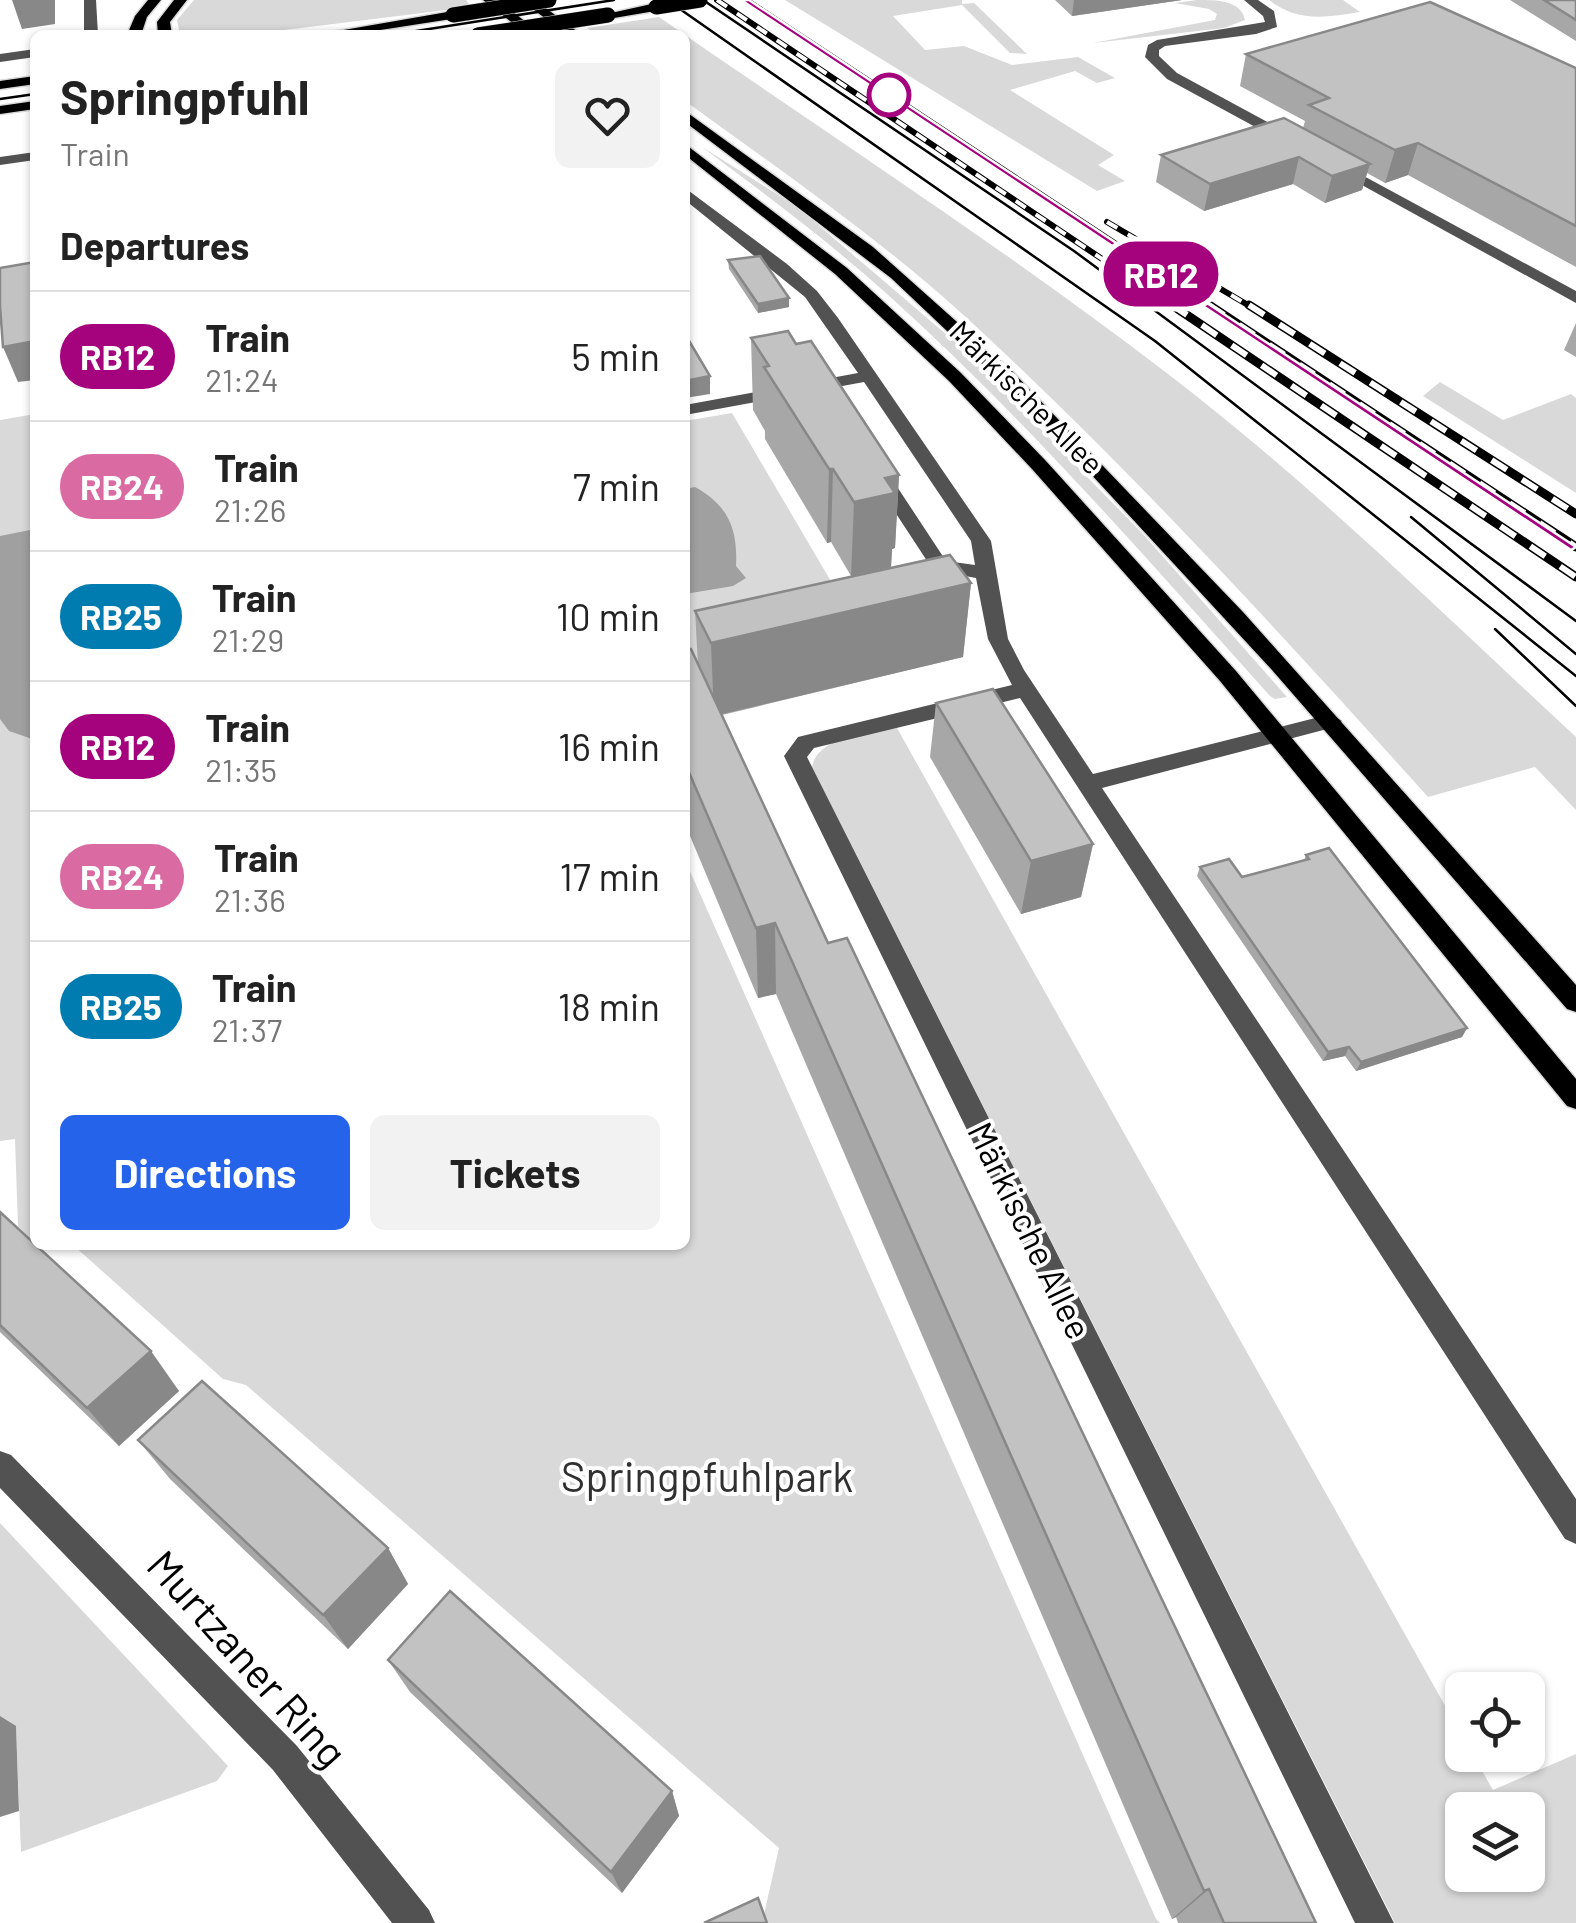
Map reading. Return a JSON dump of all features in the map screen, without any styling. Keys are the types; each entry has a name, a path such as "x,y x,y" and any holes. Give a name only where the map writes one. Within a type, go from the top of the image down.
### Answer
{"main road":[{"path":"136,30 141,16 155,0"},
{"path":"163,30 162,22 182,0"},
{"path":"489,0 529,30"},
{"path":"527,0 568,30"},
{"path":"355,30 549,0"},
{"path":"509,30 700,0"},
{"path":"0,85 30,81"},
{"path":"0,110 30,105"},
{"name":"Märkische Allee","path":"690,120 910,286 997,366 1181,556 1576,1002"},
{"path":"690,139 702,140 753,177 788,190"},
{"name":"Märkische Allee","path":"690,152 841,271 956,377 1128,562 1278,734 1576,1098"}],"street":[{"path":"90,0 91,30"},
{"path":"1250,0 1269,14 1272,24 1256,30 1162,42 1153,48 1152,57 1172,76 1576,298"},
{"path":"0,58 30,54"},
{"path":"0,161 30,157"},
{"path":"690,197 811,294 982,541 998,639 1026,689 1576,1528"},
{"path":"690,409 868,376"},
{"path":"819,385 837,411"},
{"path":"868,458 940,566 987,572"},
{"name":"Märkische Allee","path":"1026,689 806,742 795,756 1375,1923"},
{"path":"1089,784 1331,721"},
{"name":"Murtzaner Ring","path":"0,1466 285,1758 416,1923"}],"green space":[{"path":"194,0 466,0 471,7 285,30 179,30 177,20"},
{"path":"785,0 962,0 962,4 974,3 1027,54 1010,53 962,5 893,16 925,50 964,46 1012,65 1078,57 1115,78 1097,83 1075,71 1010,90 1114,155 1098,165 1125,181 1097,191"},
{"path":"1197,0 1233,5 1245,20 1224,28 1093,43 1215,20 1217,14 1209,9 1175,3"},
{"path":"1269,0 1343,0 1360,12 1302,15"},
{"path":"659,17 678,30 590,30 587,28"},
{"path":"690,38 1043,282 1168,374 1274,460 1576,737 1576,810 1535,767 1428,797 1266,619 1041,388 948,301 800,184 690,105"},
{"path":"702,147 796,206 954,341 1143,534 1287,697 1270,696 1084,490 938,341 842,255"},
{"path":"1440,382 1503,420 1571,394 1576,398 1576,493 1423,396"},
{"path":"732,413 859,629 690,666 690,420"},
{"path":"30,415 30,1239 18,1226 15,1139 0,1141 0,420"},
{"path":"897,728 1445,1706 1445,1772 1483,1772 1493,1790 1534,1772 1545,1772 1545,1767 1576,1754 1576,1923 1395,1923 812,767 824,748 860,735"},
{"name":"Springpfuhlpark","path":"690,871 1160,1923 762,1923 779,1848 246,1385 223,1379 79,1250 690,1250"},
{"path":"0,1523 228,1766 217,1781 21,1852 16,1727 0,1732"}],"shaded area":[{"path":"690,488 706,494 729,519 736,566 746,578 733,586 690,593"},
{"path":"30,530 30,738 9,731 0,719 0,536"}],"building":[{"path":"1544,0 1576,0 1576,20"},
{"path":"1430,2 1576,68 1576,226 1418,143 1395,150 1309,105 1329,98 1246,54"},
{"path":"1284,118 1370,164 1332,176 1299,157 1210,184 1161,155"},
{"path":"760,256 789,298 758,304 728,260"},
{"path":"30,263 30,342 3,347 0,268"},
{"path":"788,331 796,344 811,341 899,475 885,478 895,493 854,502 833,469 829,469 764,367 769,366 751,338"},
{"path":"690,342 710,376 690,380"},
{"path":"950,555 971,583 711,643 695,611"},
{"path":"690,649 828,943 847,938 1316,1923 1224,1923 1209,1889 1204,1891 775,923 756,928 690,775"},
{"path":"993,689 1093,844 1031,861 936,703"},
{"path":"1329,848 1467,1028 1361,1062 1349,1047 1328,1052 1200,867 1229,859 1242,877 1309,859 1306,855"},
{"path":"0,1212 30,1240 30,1250 41,1250 151,1351 87,1408 0,1325"},
{"path":"202,1381 388,1548 323,1615 138,1440"},
{"path":"450,1591 672,1791 611,1872 388,1660"},
{"path":"758,1898 767,1923 704,1923"}],"tram line":[{"path":"423,30 614,0"},
{"path":"667,0 1155,341 1576,676"},
{"path":"703,0 1074,251 1576,621"},
{"path":"0,99 30,95"},
{"path":"1411,517 1576,654"},
{"path":"1495,629 1576,706"}],"railway":[{"path":"717,0 1175,308"},
{"path":"746,0 1213,308"},
{"path":"1107,222 1253,308"},
{"path":"1172,305 1576,577"},
{"path":"1209,305 1576,547"},
{"path":"1249,305 1576,514"}],"train":[{"name":"RB12","path":"746,0 1576,547"}]}
